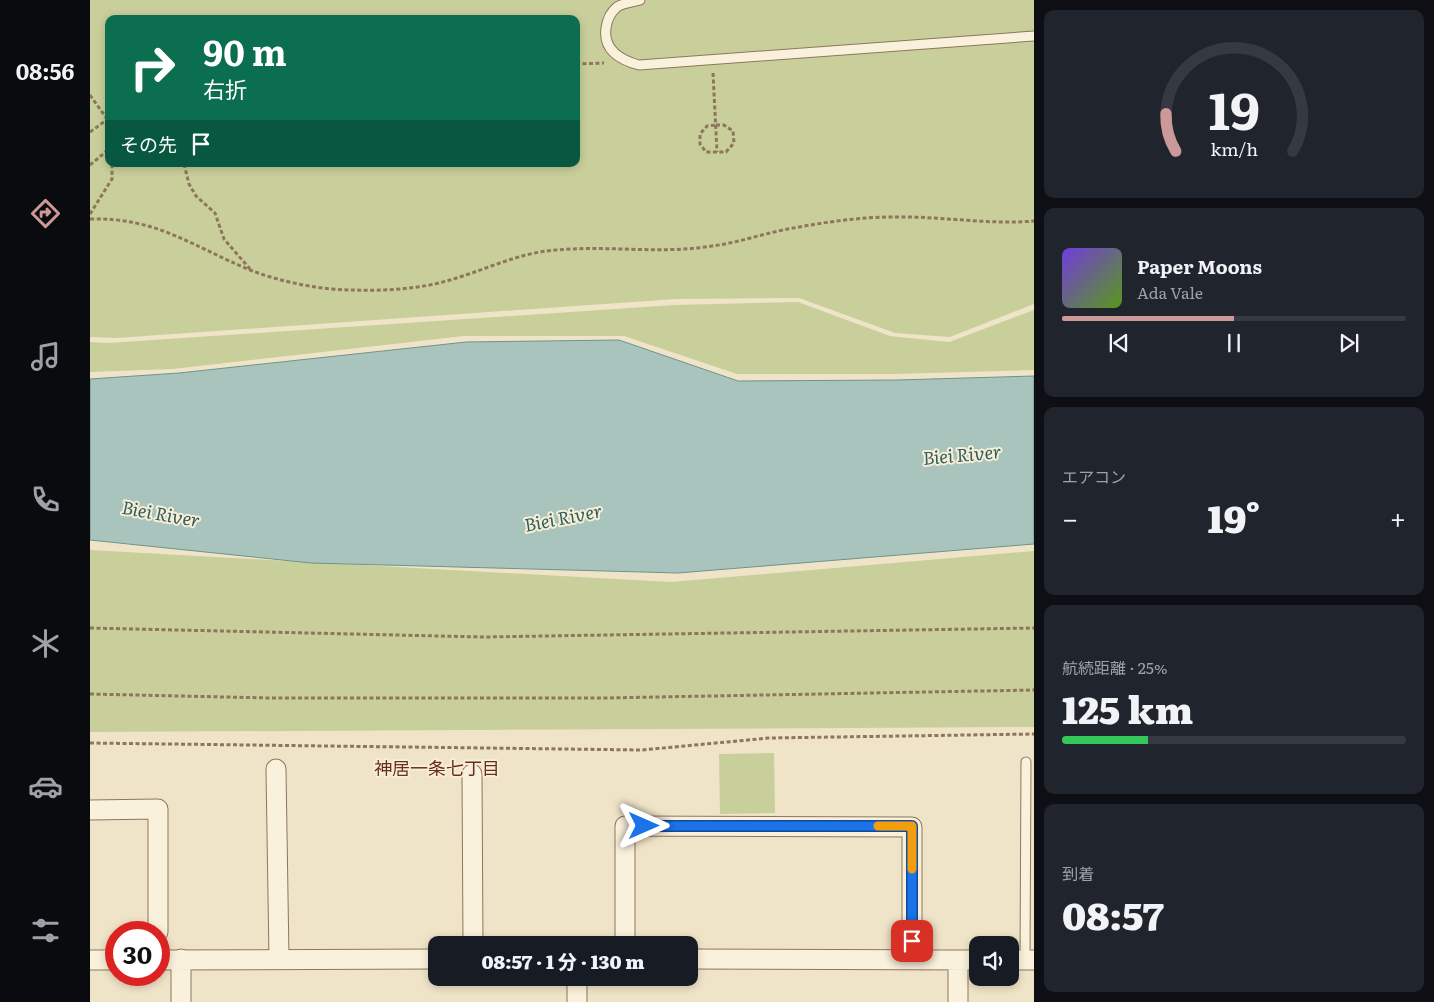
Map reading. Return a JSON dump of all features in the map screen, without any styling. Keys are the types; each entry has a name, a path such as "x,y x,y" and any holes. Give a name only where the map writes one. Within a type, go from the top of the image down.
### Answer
{"street":[{"path":"276,769 279,959"},
{"path":"472,774 473,936"},
{"path":"90,810 158,809 158,921"},
{"path":"625,936 625,826 912,826 912,960"},
{"path":"181,959 181,1002"},
{"path":"170,960 428,959"},
{"path":"698,959 969,960"},
{"path":"90,960 105,960"},
{"path":"958,961 958,1002"},
{"path":"577,986 577,1002"}],"lane":[{"path":"640,0 619,6 611,13 606,24 605,36 610,49 617,56 639,65 1034,36"},
{"path":"1023,960 1026,762"}],"path":[{"path":"712,60 717,152"},
{"path":"90,95 105,115"},
{"path":"90,132 105,121"},
{"path":"716,125 724,125 733,131 734,143 726,152 706,152 700,144 700,134 707,126 716,125"},
{"path":"90,165 105,153"},
{"path":"90,214 112,179 112,167"},
{"path":"185,167 189,184 196,196 215,213 224,239 250,270"},
{"path":"90,219 116,219 160,229 250,270 298,284 351,290 394,290 448,281 545,251 595,247 656,250 711,246 783,230 842,220 886,217 1010,223 1034,221"},
{"path":"90,628 483,637 1034,628"},
{"path":"90,694 270,698 604,698 1034,690"},
{"path":"90,743 642,750 769,738 1034,734"}],"green space":[{"path":"90,0 1034,0 1034,304 950,337 895,333 799,298 676,299 116,338 90,337"},
{"path":"798,302 890,336 949,342 1034,310 1034,370 895,374 737,374 624,336 464,336 173,369 90,372 90,342 109,343 674,305"},
{"path":"90,550 671,582 1034,551 1034,727 90,732"},
{"path":"774,753 775,813 720,814 719,754"}],"water":[{"name":"Biei River","path":"619,340 738,381 897,380 1034,376 1034,544 678,573 311,563 90,540 90,379 179,373 466,342"}],"slow traffic":[{"path":"878,826 912,826 912,869"}],"district":[{"name":"神居一条七丁目","path":"437,767"}],"route":[{"path":"644,826 912,826 912,941"}]}
